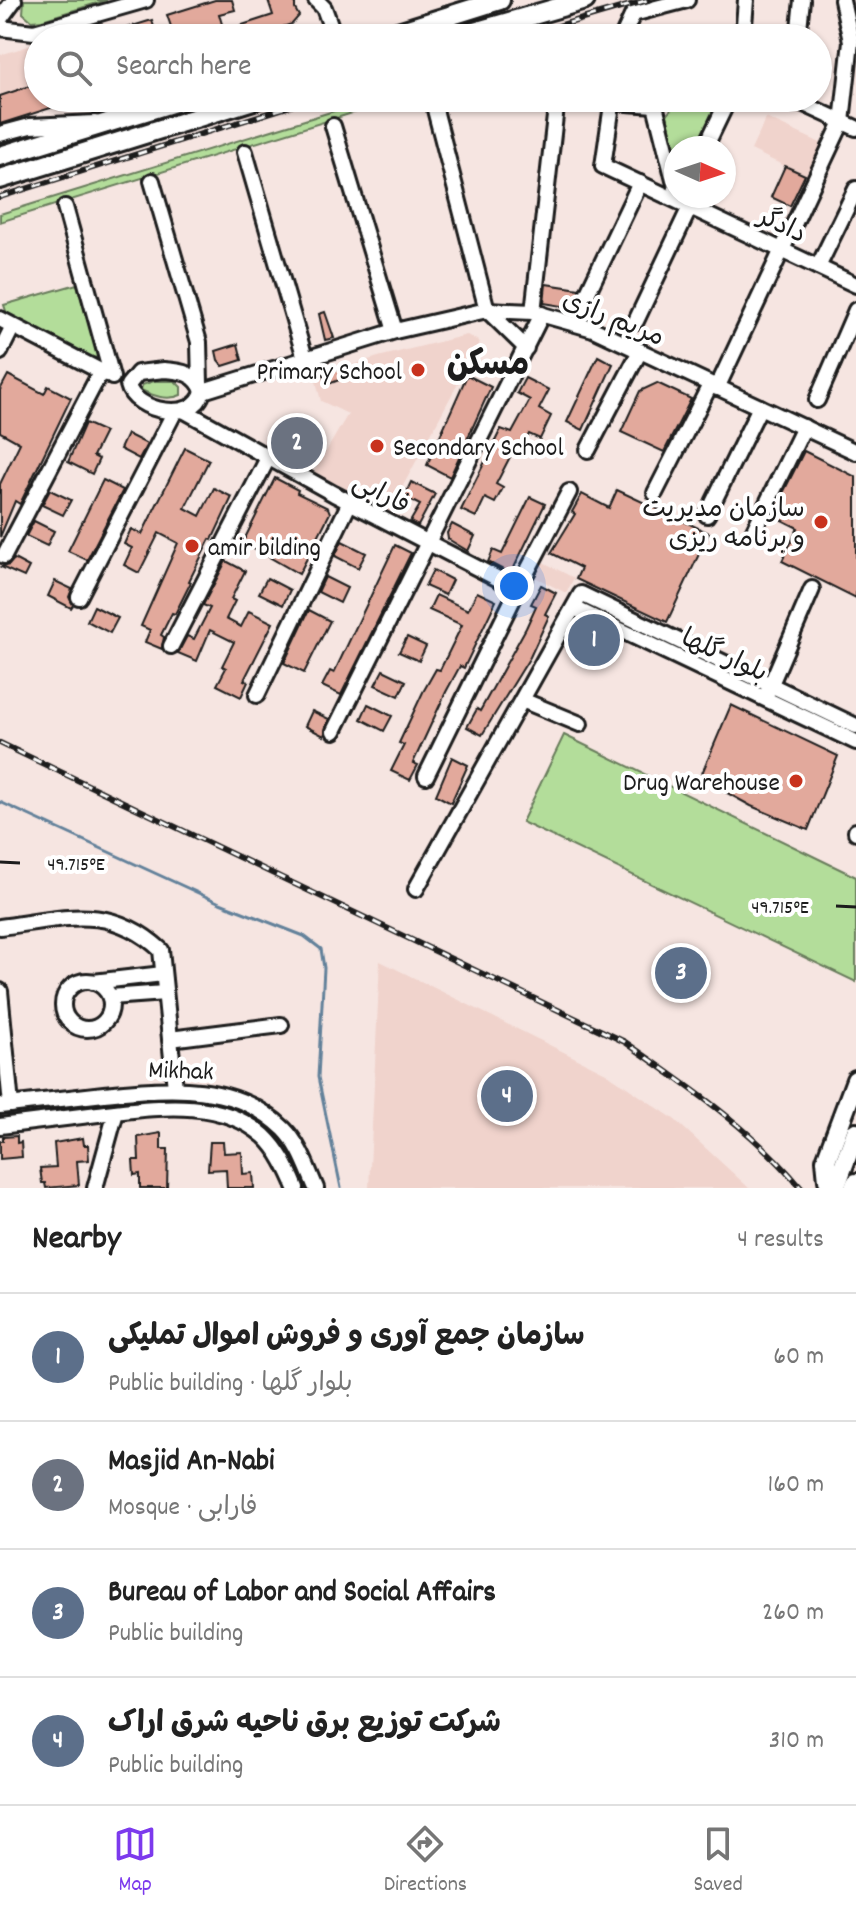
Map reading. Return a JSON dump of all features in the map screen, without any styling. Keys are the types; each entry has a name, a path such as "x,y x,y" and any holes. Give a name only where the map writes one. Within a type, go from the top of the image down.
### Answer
{"main road":[{"path":"425,24 500,0"},
{"path":"502,24 585,0"},
{"path":"0,156 143,112"},
{"path":"0,179 215,112"},
{"path":"834,1188 828,1180 826,1160 856,1080"},
{"path":"834,1188 856,1132"}],"street":[{"path":"0,19 14,0"},
{"path":"62,24 146,0"},
{"path":"451,16 468,0"},
{"path":"628,24 633,14 687,0"},
{"path":"744,24 746,0"},
{"path":"799,24 802,0"},
{"path":"655,493 714,386 780,249 849,125 851,41 842,0"},
{"path":"324,3 331,24"},
{"path":"0,28 24,31"},
{"path":"436,112 487,310 526,348"},
{"path":"334,731 526,348 538,313 556,112"},
{"name":"دادگر","path":"611,112 603,166 664,192"},
{"path":"660,112 666,136"},
{"path":"710,136 719,112"},
{"path":"822,112 849,125"},
{"path":"0,134 30,126 107,123"},
{"path":"333,126 395,331"},
{"path":"245,152 305,358"},
{"path":"79,597 180,411 198,403 202,387 199,342 152,181"},
{"path":"588,292 640,183"},
{"path":"818,267 856,189"},
{"path":"4,556 107,374 65,207"},
{"path":"636,321 677,208"},
{"name":"دادگر","path":"700,208 780,249 855,282"},
{"name":"مریم رازی","path":"202,387 395,331 487,310 538,313 593,329 856,452"},
{"path":"817,400 856,310"},
{"path":"0,352 6,323 128,385 138,373 164,370 188,373 202,387"},
{"path":"588,450 640,351"},
{"name":"فارابی","path":"128,385 130,393 137,400 180,411 518,589"},
{"path":"707,515 760,407"},
{"path":"753,532 804,427"},
{"path":"171,646 268,458"},
{"path":"426,776 569,492"},
{"path":"257,695 350,502"},
{"path":"767,692 812,589"},
{"name":"بلوار گلها","path":"855,721 767,692 574,608 581,594 767,692 856,742"},
{"path":"416,889 574,608"},
{"path":"522,700 580,724"},
{"path":"0,927 87,916 120,922 161,950 175,1088"},
{"path":"93,982 101,985 110,997 110,1013 101,1025 86,1029 72,1023 64,1010 66,994 77,983 163,974"},
{"path":"0,991 6,1105"},
{"path":"110,997 165,993"},
{"path":"170,1039 281,1025"},
{"name":"Mikhak","path":"6,1105 175,1088 230,1096 266,1115 285,1130 299,1149 316,1188"},
{"name":"Mikhak","path":"0,1126 116,1112 183,1107 210,1110 242,1122 264,1137 283,1159 296,1188"},
{"path":"95,1188 116,1112"}],"shaded area":[{"path":"24,47 24,112 39,112 0,124 0,55"},
{"path":"766,118 825,145 810,178 751,150"},
{"path":"467,335 480,342 389,512 314,472 348,414 321,401 315,377 378,357"},
{"path":"543,562 574,578 566,593 535,577"},
{"path":"380,961 606,1073 674,1119 749,1188 369,1188"}],"green space":[{"path":"24,0 107,0 32,21 23,13"},
{"path":"331,112 356,112 0,222 0,214"},
{"path":"669,112 715,112 704,136 671,136"},
{"path":"77,284 98,357 92,358 7,314 4,305"},
{"path":"154,381 175,381 181,387 181,395 160,397 141,390 142,385"},
{"path":"564,735 856,877 856,982 522,822"}],"building":[{"path":"215,0 232,0 235,10 219,14 222,24 170,24 167,15"},
{"path":"268,0 295,0 299,16 292,24 245,24 273,15"},
{"path":"24,88 24,112 38,112 0,124 0,96"},
{"path":"785,166 805,175 790,206 771,197"},
{"path":"546,284 579,289 582,300 580,309 544,303"},
{"path":"325,312 334,338 325,340 319,314"},
{"path":"238,344 242,360 223,366 216,351"},
{"path":"598,356 613,364 583,430 567,422"},
{"path":"347,366 350,376 326,385 323,374"},
{"path":"8,375 44,394 48,386 71,398 20,504 15,501 0,537 0,484 20,443 0,432 0,390"},
{"path":"467,375 491,387 450,477 427,465"},
{"path":"525,378 549,390 539,409 551,416 540,439 529,434 517,456 512,453 496,484 503,488 495,503 485,498 476,517 461,510 501,429 512,433 530,400 517,393"},
{"path":"657,383 691,399 664,452 621,432 640,391"},
{"path":"85,423 105,432 93,456 99,459 92,474 68,462"},
{"path":"127,434 147,444 139,459 120,449"},
{"path":"185,448 209,460 185,508 200,516 214,488 232,497 175,614 172,613 161,635 164,637 162,649 145,642 150,630 141,626 178,543 159,533 139,573 124,565 132,548 124,544 131,529 142,534"},
{"name":"سازمان مدیریت و برنامه ریزی","path":"804,451 856,477 856,598 782,561 798,528 772,515"},
{"path":"275,478 328,508 330,513 299,574 243,542"},
{"path":"103,480 123,490 87,560 68,551"},
{"path":"411,482 435,494 418,526 410,522 420,505 404,497"},
{"path":"50,490 71,500 63,515 42,505"},
{"path":"617,490 709,533 667,622 576,579 581,568 551,553 575,514 572,512 582,494 609,508"},
{"path":"530,497 545,504 511,574 488,562 493,550 502,554"},
{"path":"34,521 54,531 47,546 26,536"},
{"path":"452,524 475,536 468,551 448,539 447,533"},
{"path":"342,541 366,553 358,568 335,556"},
{"path":"395,545 411,553 341,695 322,686 330,671 334,673"},
{"path":"14,559 29,567 24,577 1,567 9,565"},
{"path":"226,561 245,571 231,599 235,601 226,619 241,627 249,611 273,623 244,680 248,682 241,697 217,685 234,642 210,630 197,661 178,653 187,636 194,639 210,608 203,605"},
{"path":"433,570 452,580 445,595 425,586"},
{"path":"325,577 347,588 340,603 318,592"},
{"path":"267,578 290,590 283,605 259,593"},
{"path":"55,581 72,589 69,597 73,605 71,608 48,596"},
{"path":"541,585 556,593 545,614 549,616 530,657 482,735 467,727 477,709 480,711 526,628 536,606 531,604"},
{"path":"477,592 496,601 464,668 460,666 446,692 413,763 418,765 410,780 391,771 404,745 399,743 423,692 436,669 440,670 462,625 429,610 436,595 468,610"},
{"path":"94,606 118,618 110,633 87,621"},
{"path":"309,610 330,621 304,673 284,663"},
{"path":"407,637 426,646 419,661 399,652"},
{"path":"383,670 406,681 399,696 375,685"},
{"path":"368,704 392,716 384,731 361,719"},
{"path":"731,705 838,756 808,830 751,806 700,778"},
{"path":"312,711 329,719 324,736 305,726"},
{"path":"452,757 468,765 451,803 436,795"},
{"path":"161,1133 161,1149 168,1149 167,1188 140,1188 140,1174 134,1175 133,1160 139,1160 138,1137"},
{"path":"17,1136 17,1143 21,1142 22,1157 0,1159 0,1141 3,1137"},
{"path":"83,1138 84,1145 88,1145 89,1160 77,1161 79,1185 46,1188 40,1168 56,1167 54,1143"},
{"path":"210,1142 223,1142 224,1153 242,1152 243,1174 253,1173 254,1188 227,1188 226,1169 208,1170"}],"waterway":[{"path":"0,802 220,903 304,936 321,949 324,968 318,1077 341,1188"}],"railway":[{"path":"565,24 648,0"},
{"path":"0,197 271,112"},
{"path":"0,743 625,1042 740,1127 801,1188"}],"place":[{"name":"Primary School","path":"418,370"},
{"name":"Masjid An-Nabi","path":"297,443"},
{"name":"Secondary School","path":"377,446"},
{"name":"سازمان مدیریت و برنامه ریزی","path":"821,522"},
{"name":"amir bilding","path":"192,546"},
{"name":"سازمان جمع آوری و فروش اموال تملیکی","path":"594,640"},
{"name":"Drug Warehouse","path":"796,781"},
{"name":"Bureau of Labor and Social Affairs","path":"681,973"},
{"name":"شرکت توزیع برق ناحیه شرق اراک","path":"507,1096"}],"district":[{"name":"مسکن","path":"488,362"}]}
